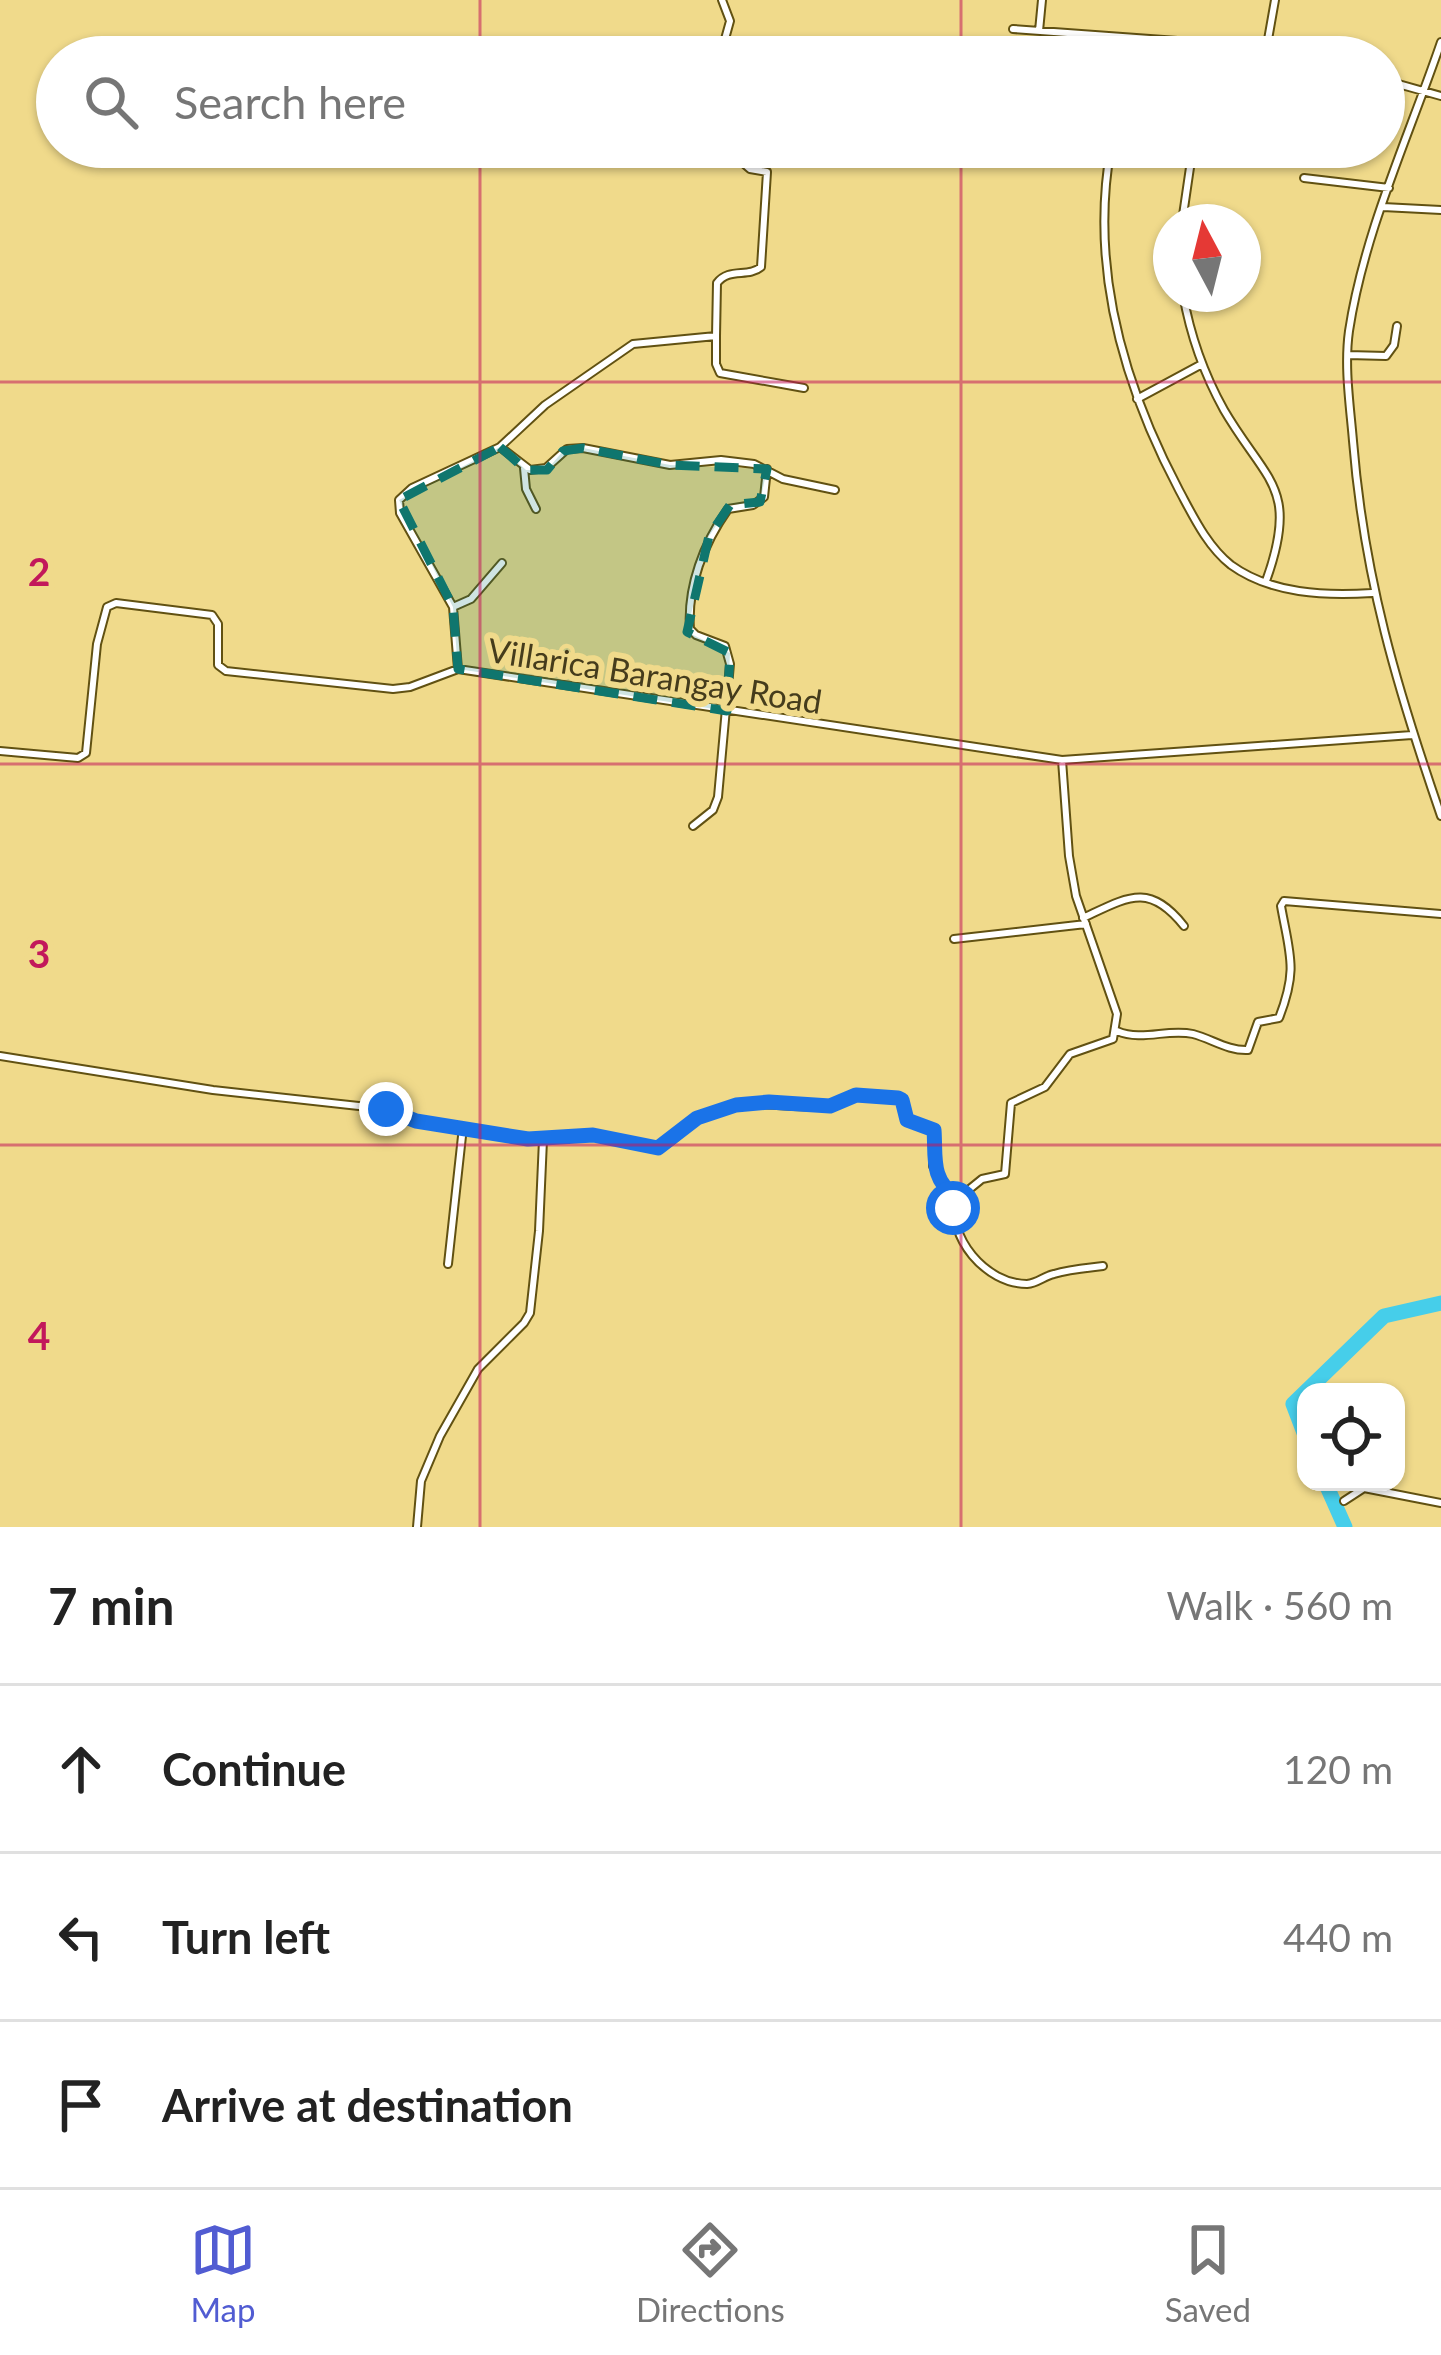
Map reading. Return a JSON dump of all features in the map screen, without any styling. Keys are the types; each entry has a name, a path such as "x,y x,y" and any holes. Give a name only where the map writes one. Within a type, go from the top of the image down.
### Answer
{"street":[{"path":"722,0 730,21 726,36"},
{"path":"1039,31 1042,0"},
{"path":"1269,36 1275,0"},
{"path":"1013,29 1132,36"},
{"path":"1405,144 1441,42"},
{"path":"1405,85 1441,96"},
{"path":"753,168 767,172 761,267 726,274 717,283 716,364 720,373 804,388"},
{"path":"1109,168 1105,268 1124,366 1198,525 1233,566 1266,581 1326,594 1372,592"},
{"path":"1185,204 1190,168"},
{"path":"1396,168 1360,281 1348,355 1355,467 1372,592 1412,735 1441,816"},
{"path":"1304,178 1389,188"},
{"path":"1383,207 1441,210"},
{"path":"1188,312 1203,363 1224,409 1276,489 1280,535 1266,581"},
{"path":"1348,355 1390,354 1397,326"},
{"path":"458,669 453,608 400,513 399,500 412,488 500,447 545,405 633,344 716,336"},
{"path":"1136,399 1203,363"},
{"path":"500,447 524,468 541,470 562,451 584,448 670,465 721,460 835,490"},
{"path":"524,468 526,489 536,509"},
{"path":"693,826 713,810 718,797 730,653 722,644 692,632 689,620 700,562 709,536 730,507 760,502 767,469"},
{"path":"453,608 471,599 502,563"},
{"name":"Villarica Barangay Road","path":"0,751 78,758 86,753 98,644 112,603 212,615 218,624 218,664 226,671 393,689 458,669 1062,760 1412,735"},
{"path":"956,1197 982,1179 1005,1174 1010,1103 1045,1088 1070,1054 1110,1041 1117,1030 1116,1008 1085,921 1069,856 1062,760"},
{"path":"955,939 1085,921 1133,897 1148,896 1167,907 1184,926"},
{"path":"1117,1030 1138,1036 1194,1034 1240,1051 1248,1049 1256,1024 1280,1018 1292,985 1284,902 1441,914"},
{"path":"0,1056 213,1090 386,1109 416,1121 543,1140 593,1135 658,1148 697,1118 736,1105 830,1106 856,1095 885,1096 902,1099 907,1120 934,1130 935,1172 956,1197"},
{"path":"448,1264 463,1126"},
{"path":"417,1527 421,1481 440,1436 478,1370 530,1313 543,1140"},
{"path":"956,1197 956,1221 972,1256 1010,1280 1029,1284 1058,1272 1102,1266"},
{"path":"1344,1501 1364,1488 1441,1503"}],"highlighted area":[{"path":"500,447 526,470 547,470 563,451 583,448 670,465 767,469 760,502 730,505 709,536 687,632 730,653 727,711 458,669 453,607 399,500"}],"waterway":[{"path":"1315,1383 1384,1316 1441,1303"},
{"path":"1297,1400 1293,1404 1297,1414"},
{"path":"1329,1491 1345,1527"}],"route":[{"path":"386,1109 416,1121 528,1139 608,1136 658,1148 697,1118 736,1105 830,1106 867,1094 898,1098 907,1120 934,1130 933,1166 956,1197 953,1208"}]}
